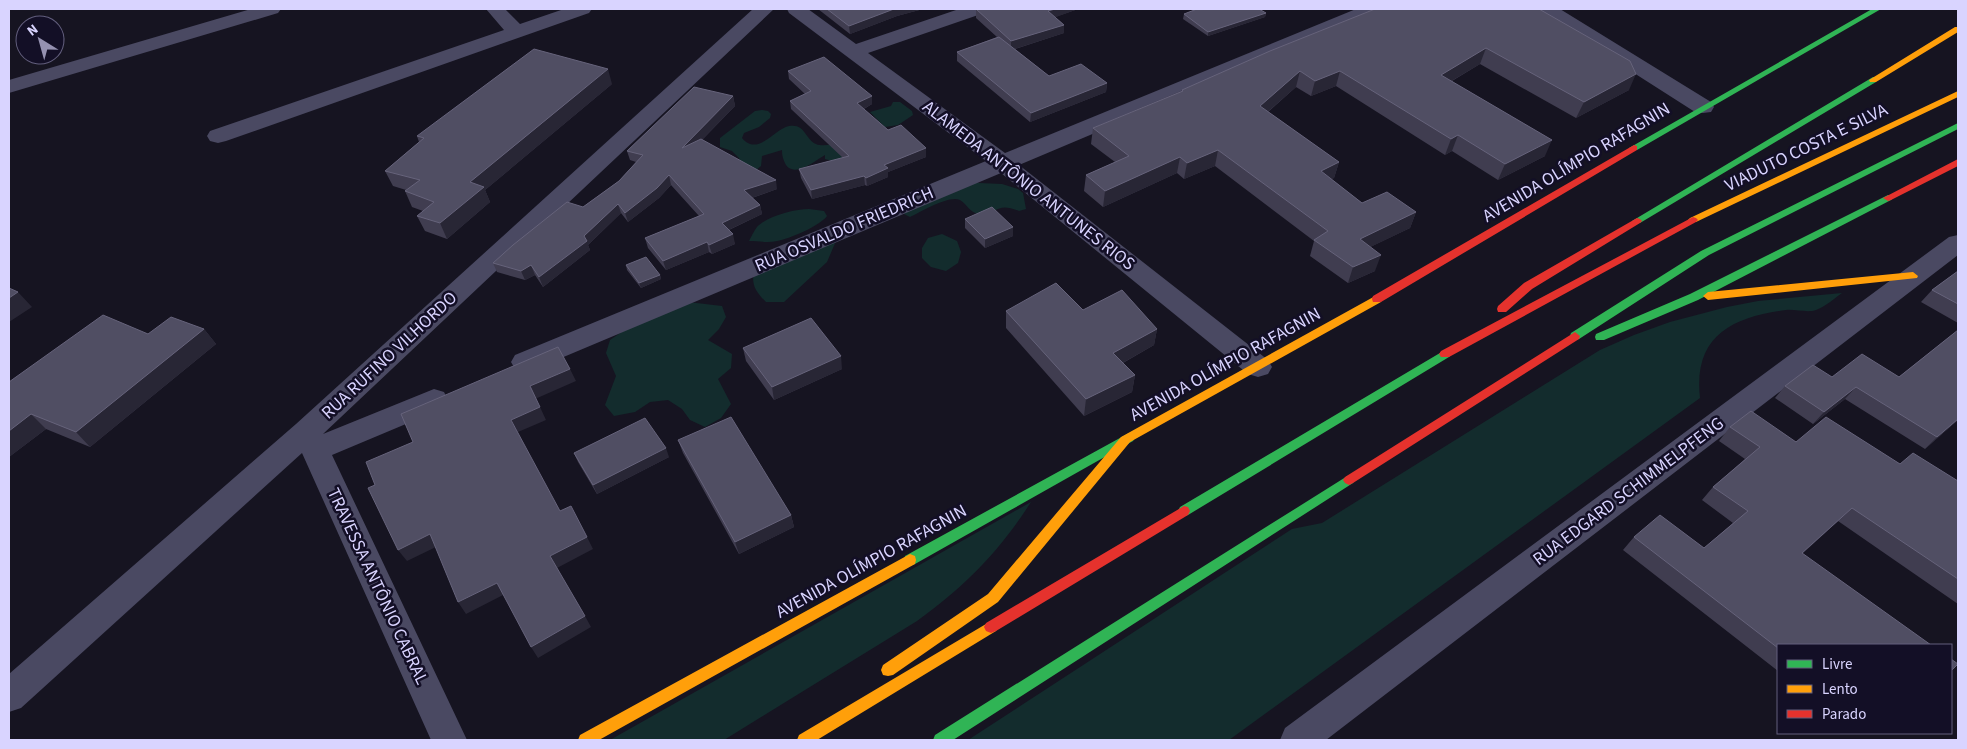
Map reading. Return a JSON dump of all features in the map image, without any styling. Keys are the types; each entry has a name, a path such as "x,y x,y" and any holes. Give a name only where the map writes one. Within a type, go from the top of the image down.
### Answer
{"main road":[{"name":"AVENIDA OLÍMPIO RAFAGNIN","path":"584,740 1258,367 1500,228 1703,107 1878,9"},
{"path":"799,738 1468,340 1528,286 1958,29"},
{"name":"VIADUTO COSTA E SILVA","path":"1468,340 1669,232 1958,94"},
{"path":"940,740 1424,431 1534,364 1705,253 1958,126"},
{"path":"1534,364 1694,297 1958,162"},
{"path":"1694,297 1913,276"},
{"path":"882,675 992,598 1126,440"},
{"path":"799,738 826,713"}],"street":[{"path":"9,87 271,9"},
{"path":"495,9 516,31"},
{"path":"218,136 582,9"},
{"name":"RUA RUFINO VILHORDO","path":"9,696 311,440 764,9"},
{"name":"ALAMEDA ANTÔNIO ANTUNES RIOS","path":"796,9 1003,163 1258,367"},
{"path":"854,51 977,9"},
{"name":"RUA OSVALDO FRIEDRICH","path":"508,369 1372,9"},
{"path":"1547,9 1703,107"},
{"name":"RUA EDGARD SCHIMMELPFENG","path":"1298,740 1958,243"},
{"path":"311,440 453,392"},
{"name":"TRAVESSA ANTÔNIO CABRAL","path":"311,440 448,740"}],"green space":[{"path":"893,102 900,102 912,111 913,115 898,125 885,127 870,112 891,106"},
{"path":"755,111 768,111 771,114 770,118 759,127 744,133 742,138 748,143 754,145 760,143 783,128 794,126 802,129 812,142 818,145 839,144 846,158 832,161 825,159 825,155 806,167 795,170 790,169 786,165 782,150 762,156 761,166 756,170 741,163 732,151 720,147 720,138"},
{"path":"965,179 979,183 1002,184 1018,189 1023,193 1026,209 1019,211 1006,207 990,213 979,214 973,212 960,200 955,199 942,202 910,217 904,214 906,209"},
{"path":"796,210 824,211 827,216 811,228 789,238 774,242 749,241 757,227 774,216"},
{"path":"942,234 957,241 961,252 958,263 946,271 931,267 922,258 922,248 928,238"},
{"path":"836,241 827,262 784,302 766,302 757,291 753,280 754,271"},
{"path":"1842,293 1816,310 1786,310 1766,313 1748,318 1720,334 1710,345 1703,360 1699,377 1700,398 1229,740 968,740 1292,529 1322,523 1600,350 1670,322 1727,307 1758,301"},
{"path":"688,302 722,306 726,317 719,329 708,340 732,354 731,368 718,379 731,404 721,418 705,427 690,420 682,409 668,400 650,402 635,412 614,416 605,405 616,376 606,353 610,340 651,312"},
{"path":"1031,502 993,553 966,581 935,608 724,740 610,740"}],"building":[{"path":"827,9 894,9 849,26"},
{"path":"976,9 1055,9 1048,11 1064,25 1011,41"},
{"path":"1197,9 1259,9 1266,13 1208,32 1184,14"},
{"path":"1375,9 1539,9 1630,61 1636,74 1584,102 1486,48 1441,75 1552,140 1505,164 1458,135 1451,139 1340,71 1315,81 1300,71 1260,106 1339,162 1321,171 1362,203 1387,192 1416,212 1360,239 1381,255 1353,267 1314,240 1328,231 1218,150 1187,163 1180,157 1105,191 1086,175 1129,156 1093,128 1183,91 1270,51"},
{"path":"999,37 1049,76 1081,64 1107,83 1031,113 957,52"},
{"path":"534,49 608,69 470,182 484,187 440,223 417,216 434,202 405,191 420,180 385,171 424,138 417,136"},
{"path":"824,57 872,96 857,103 888,130 901,125 926,148 884,165 888,168 866,178 864,176 811,190 799,169 849,156 790,101 811,91 788,71"},
{"path":"694,87 733,96 682,148 701,139 776,180 744,190 760,205 722,223 733,234 709,245 707,242 663,261 645,238 704,214 669,175 657,188 625,213 618,204 584,236 587,241 539,277 531,265 521,271 493,263 567,202 583,207 619,181 643,155 627,151"},
{"path":"992,207 1013,227 985,239 965,219"},
{"path":"646,257 660,275 639,283 626,265"},
{"path":"1958,271 1958,304 1932,290"},
{"path":"1056,283 1083,310 1122,290 1157,329 1113,353 1135,375 1086,399 1006,311"},
{"path":"9,288 18,292 9,298"},
{"path":"103,315 148,334 171,317 204,329 76,432 31,414 9,431 9,382"},
{"path":"811,318 841,356 772,387 743,348"},
{"path":"1958,330 1958,419 1937,437 1856,387 1824,412 1785,386 1813,365 1832,377 1862,354 1899,377"},
{"path":"558,347 570,369 530,386 540,407 511,420 560,511 571,506 587,537 550,556 585,616 531,647 497,583 458,602 430,534 398,550 368,488 375,485 366,462 413,442 401,414"},
{"path":"1751,411 1796,442 1826,417 1900,464 1913,453 1958,481 1958,579 1852,508 1802,553 1930,644 1777,644 1777,647 1634,537 1660,515 1704,548 1748,511 1713,487 1760,447 1730,427"},
{"path":"731,417 791,515 735,542 678,440"},
{"path":"645,418 666,448 593,485 574,453"},
{"path":"1952,660 1958,664 1952,670"}],"traffic: fast":[{"path":"1634,148 1877,9"},
{"path":"1637,221 1873,80"},
{"path":"1575,336 1705,253 1958,126"},
{"path":"1600,337 1694,297 1888,198"},
{"path":"1184,511 1445,354"},
{"path":"910,560 1129,438"},
{"path":"940,740 1349,480"}],"traffic: slow":[{"path":"1873,80 1958,29"},
{"path":"1693,220 1958,94"},
{"path":"1708,296 1913,276"},
{"path":"1129,438 1377,299"},
{"path":"888,670 993,598 1125,440"},
{"path":"585,740 910,560"},
{"path":"804,740 991,627"}],"traffic: jam":[{"path":"1377,299 1634,148"},
{"path":"1888,198 1958,162"},
{"path":"1445,354 1693,220"},
{"path":"1502,309 1528,286 1637,221"},
{"path":"1349,480 1575,336"},
{"path":"991,627 1184,511"}]}
